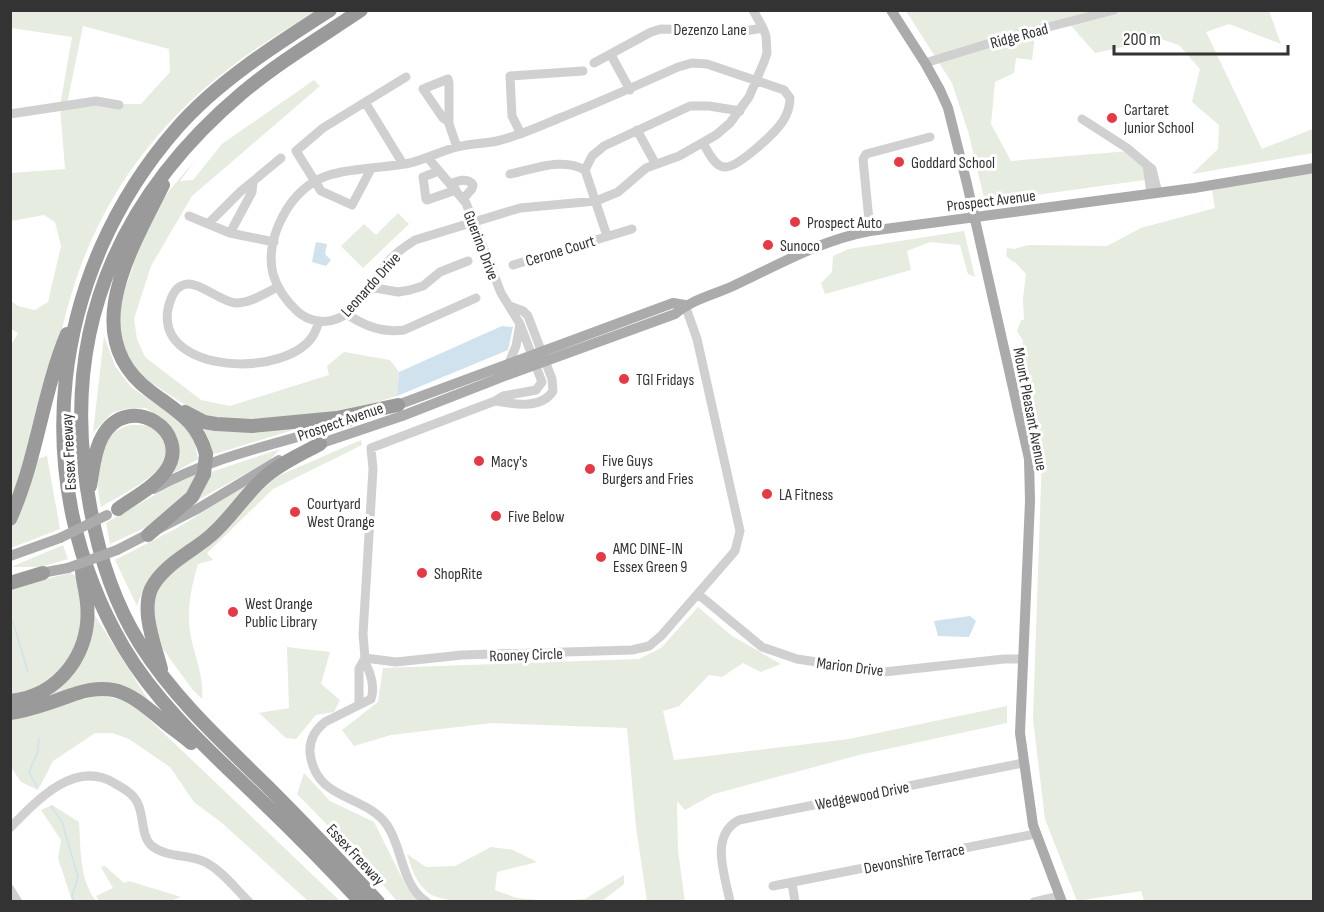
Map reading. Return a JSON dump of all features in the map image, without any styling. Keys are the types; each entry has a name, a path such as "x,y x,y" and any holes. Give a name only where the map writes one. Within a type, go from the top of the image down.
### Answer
{"highway":[{"name":"Essex Freeway","path":"330,10 227,81 178,126 140,173 98,252 72,339 64,386 64,475 79,545 97,596 124,648 151,688 189,731 308,846 361,902"},
{"name":"Essex Freeway","path":"361,10 307,45 243,93 194,138 141,206 119,244 91,321 86,348 82,399 82,448 88,500 98,549 125,618 141,645 164,679 206,727 327,846 378,902"},
{"path":"148,535 192,497 204,474 206,454 194,427 134,377 120,357 113,336 113,312 116,292 134,244 177,159"},
{"path":"10,519 23,487 61,347 86,288"},
{"path":"158,397 204,422 229,426 337,418 398,405"},
{"path":"88,500 96,452 106,430 123,418 142,415 153,420 165,430 171,444 172,457 166,471 160,478 112,512"},
{"path":"164,679 149,615 151,590 157,580 165,570 211,536 265,477 320,444"},
{"path":"10,701 29,698 56,683 74,664 80,653 86,626 87,604 79,545"},
{"path":"10,583 43,573"},
{"path":"10,713 91,690 123,692 143,703 245,784"}],"main road":[{"name":"Mount Pleasant Avenue","path":"891,10 925,63 948,108 1029,459 1030,494 1020,733 1029,808 1035,834 1061,899"},
{"name":"Prospect Avenue","path":"10,578 68,567 117,550 148,535 289,454 402,416 675,314 685,305 720,292 768,267 840,237 1155,193 1314,168"},
{"name":"Prospect Avenue","path":"10,556 60,538 194,469 398,405 673,303 685,305"}],"street":[{"name":"Leonardo Drive","path":"753,10 764,28 767,53 757,80 749,97 730,123 703,143 679,156 655,163 618,192 596,201 520,208 414,240 400,249 347,314 340,319 319,321 301,315 278,287 272,266 274,242 286,212 300,194 315,182 331,175 403,164 457,147 491,142 521,134 692,63 707,64 757,80"},
{"name":"Ridge Road","path":"925,63 1010,37 1114,10"},
{"name":"Dezenzo Lane","path":"594,63 651,32 661,29 745,31 764,28"},
{"path":"611,54 630,90"},
{"path":"521,134 512,116 510,76 583,71"},
{"path":"371,169 352,205 321,191 296,150 323,128 406,77"},
{"path":"703,143 717,165 733,166 783,122 790,108 790,98 784,90 757,80"},
{"path":"10,114 96,101 119,105"},
{"path":"365,102 403,164"},
{"path":"510,174 558,163 578,166 585,170 597,151 690,106 709,106 740,111"},
{"path":"1082,120 1127,148 1147,165 1155,193"},
{"path":"449,122 457,147"},
{"path":"637,130 655,163"},
{"path":"870,231 863,159 866,154 930,137"},
{"path":"209,224 280,158"},
{"name":"Guerino Drive","path":"428,158 463,199 501,293 537,353"},
{"name":"Cerone Court","path":"513,265 607,236 585,170"},
{"path":"439,171 423,177 426,199 453,187 458,181 471,182 472,189 463,199"},
{"path":"230,232 252,192 252,183"},
{"path":"189,216 230,232 274,242"},
{"path":"607,236 632,229"},
{"path":"370,287 398,292 410,290 423,286 440,272 468,261"},
{"path":"278,287 236,303 191,284 183,284 175,291 170,301 167,326 180,344 199,357 237,364 265,361 295,351 315,333 319,321"},
{"path":"347,314 363,325 395,331 404,330 476,298"},
{"name":"Rooney Circle","path":"365,660 396,662 462,655 632,650 649,646 655,642 735,551 740,531 697,339 685,305"},
{"name":"Guerino Drive","path":"510,306 523,311 528,316 537,353"},
{"path":"509,363 516,346 520,324"},
{"path":"427,902 410,882 394,836 377,813 337,794 326,786 312,766 310,746 314,733 325,722 370,699 373,694 369,668 365,660 363,634 373,469 371,448 503,396 531,392 539,388 541,364 537,353"},
{"name":"Marion Drive","path":"698,594 762,647 797,659 884,672 1022,659"},
{"path":"359,705 359,669 365,660"},
{"name":"Wedgewood Drive","path":"730,902 721,843 725,832 734,823 1023,763"},
{"path":"11,826 55,786 91,775 111,780 126,789 138,803 146,837 152,846 205,862 249,902"},
{"name":"Devonshire Terrace","path":"772,886 1035,834"},
{"path":"792,883 795,902"},
{"path":"10,889 18,902"},
{"path":"1034,902 1061,899"}],"shaded area":[{"path":"11,11 316,11 255,49 208,86 158,135 117,192 85,255 73,289 58,351 11,501 10,347 18,333 11,329 11,301 18,306 35,310 48,302 61,246 55,222 44,215 11,221 11,173 65,169 60,106 72,37 11,28","holes":["83,26 169,49 170,72 141,104 67,104"]},
{"path":"906,11 1269,11 1281,44 1229,24 1206,32 1262,149 1313,129 1313,153 1192,174 1218,149 1219,125 1192,102 1200,69 1179,45 1161,39 1095,53 1067,21 1036,26 1032,60 1016,58 1014,73 995,82 991,124 1011,161 1129,151 1147,164 1152,179 985,202 968,131 952,83"},
{"path":"314,80 320,86 192,196 151,266 134,319 137,339 145,357 201,400 230,406 329,375 327,366 344,352 390,360 399,372 397,396 341,413 228,420 202,416 138,374 123,348 119,307 148,222 169,191 196,159 180,181 193,180 222,144"},
{"path":"1313,171 1313,901 1144,901 1141,891 1077,901 1045,819 1033,719 1042,455 1023,371 1020,367 1023,341 1017,331 1021,320 1024,320 1023,298 1026,274 1006,256 1007,248 1014,249 1028,245 1107,246 1141,228 1215,208 1212,190"},
{"path":"398,213 409,224 363,268 341,246 364,224 376,235"},
{"path":"964,231 975,277 968,274 960,245 930,242 907,251 911,270 825,294 821,283 832,272 833,256 849,249"},
{"path":"104,336 115,366 131,387 184,424 195,442 198,459 173,473 178,453 174,437 165,422 146,408 125,409 112,413 93,433"},
{"path":"129,425 155,427 165,446 166,458 156,472 147,479 101,507 98,473 103,449 108,439 116,431"},
{"path":"203,427 235,431 293,430 211,455"},
{"path":"361,440 362,445 273,489 207,553 213,560 198,564 191,592 189,620 191,640 201,679 202,699 163,649 150,606 161,579 271,479"},
{"path":"280,449 269,461 196,501 211,472"},
{"path":"47,456 60,529 11,548 10,530 23,506 37,459"},
{"path":"197,474 187,495 157,522 110,544 106,523 186,477"},
{"path":"251,482 216,524 158,570 143,591 137,606 115,560 179,527"},
{"path":"63,545 68,559 40,567 11,567"},
{"path":"71,573 76,576 83,617 76,650 57,677 36,689 11,696 11,587"},
{"path":"698,607 732,636 781,664 761,672 743,663 722,677 709,675 679,706 663,711 674,760 849,739 1007,706 1007,723 859,755 714,794 685,810 677,801 678,850 685,902 647,901 636,827 627,728 491,723 391,735 354,746 342,730 378,702 383,668 639,659 661,648"},
{"path":"92,611 152,706 123,688 38,702 70,677"},
{"path":"287,647 330,652 321,684 340,700 334,712 316,715 296,739 286,738 259,713 289,708"},
{"path":"101,695 131,702 340,901 308,901 222,823 194,802 170,767 129,739 112,733 95,733 53,761 38,790 21,782 11,767 10,718"},
{"path":"304,773 330,801 374,822 407,888 418,901 397,901 352,850 297,794"},
{"path":"52,805 79,822 86,883 96,901 72,901 58,858 61,840 41,810"},
{"path":"491,847 513,850 537,862 497,872 495,890 517,898 549,901 486,903 438,897 429,893 420,884 407,854 426,867 455,866"},
{"path":"105,866 124,883 129,881 181,897 170,901 99,901 96,896 113,888 101,867"},
{"path":"624,875 624,884 602,901 564,901 585,899"}],"water":[{"path":"316,242 327,244 325,254 331,260 326,266 312,262"},
{"path":"502,326 513,327 508,350 397,396 399,372"},
{"path":"970,616 976,621 969,637 938,636 934,621"}],"waterway":[{"path":"13,622 28,672"},
{"path":"37,787 29,772 38,751 39,738"},
{"path":"51,806 62,822 78,877 72,897 75,902"}],"place":[{"name":"Cartaret Junior School","path":"1112,118"},
{"name":"Goddard School","path":"899,162"},
{"name":"Prospect Auto","path":"795,222"},
{"name":"Sunoco","path":"768,245"},
{"name":"TGI Fridays","path":"624,379"},
{"name":"Macy's","path":"479,461"},
{"name":"Five Guys Burgers and Fries","path":"590,469"},
{"name":"LA Fitness","path":"767,494"},
{"name":"Courtyard West Orange","path":"295,512"},
{"name":"Five Below","path":"496,516"},
{"name":"AMC DINE-IN Essex Green 9","path":"601,557"},
{"name":"ShopRite","path":"422,573"},
{"name":"West Orange Public Library","path":"233,612"}]}
